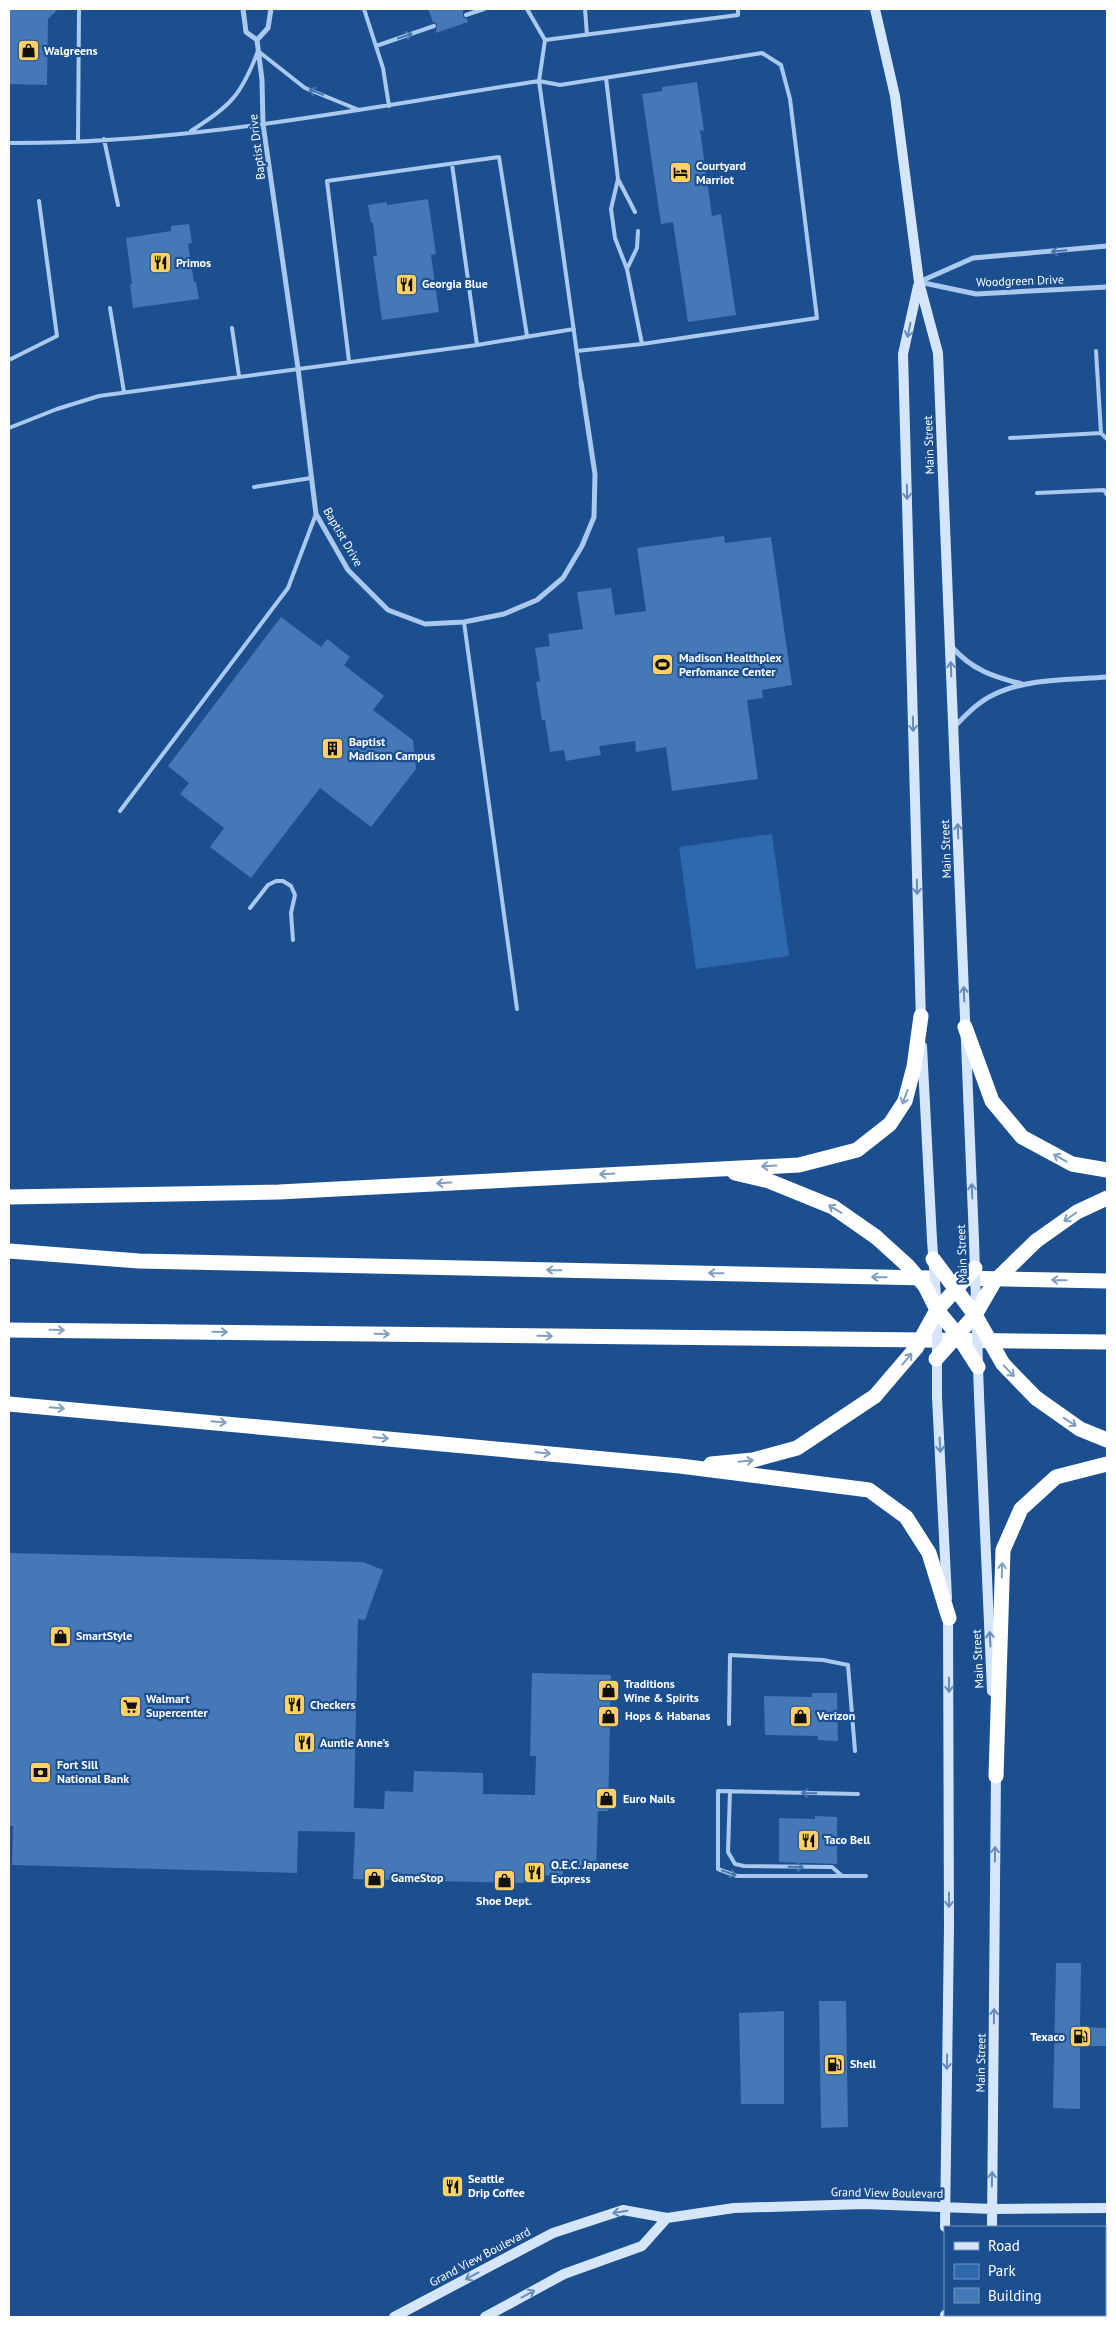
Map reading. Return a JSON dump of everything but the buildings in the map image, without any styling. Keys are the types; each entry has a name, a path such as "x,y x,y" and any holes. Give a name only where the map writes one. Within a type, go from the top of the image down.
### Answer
{"highway":[{"path":"9,1197 279,1192 800,1165 857,1150 890,1124 904,1101 914,1067 921,1016"},
{"path":"965,1027 992,1101 1022,1138 1072,1164 1107,1170"},
{"path":"715,1168 769,1181 833,1207 876,1237 908,1266 925,1286 937,1310 957,1334 978,1367"},
{"path":"936,1359 975,1315 994,1282 1036,1242 1077,1212 1107,1198"},
{"path":"9,1251 139,1261 1107,1281"},
{"path":"933,1259 975,1315 1003,1364 1036,1398 1080,1429 1107,1440"},
{"path":"680,1466 753,1460 797,1448 875,1396 916,1348 937,1310 975,1268"},
{"path":"9,1330 1107,1342"},
{"path":"9,1404 680,1466 868,1490 906,1517 911,1524 929,1553 948,1618"},
{"path":"996,1776 1003,1550 1021,1509 1056,1477 1107,1464"}],"main road":[{"name":"Main Street","path":"875,9 895,96 919,282 938,353 974,1240 975,1315 996,1776 992,2226"},
{"name":"Main Street","path":"919,282 904,354 921,1016 937,1310 937,1397 948,1618 949,1926 945,2226"},
{"name":"Grand View Boulevard","path":"394,2317 553,2233 623,2210 668,2218 734,2208 864,2204 992,2209 1107,2208"},
{"path":"485,2317 564,2274 642,2246 668,2218"}],"street":[{"name":"Baptist Drive","path":"243,9 246,32 257,40 262,80 263,124 298,368 316,514 348,570 388,610 425,624 464,622 504,614 537,600 563,578 582,546 594,517 595,474 581,382"},
{"path":"257,40 268,28 271,9"},
{"name":"Woodgreen Drive","path":"919,282 973,258 1107,246"},
{"name":"Woodgreen Drive","path":"919,282 976,294 1107,287"},
{"path":"950,645 977,670 1022,684"},
{"path":"954,727 992,695 1022,684 1107,677"}],"lane":[{"path":"78,140 79,9"},
{"path":"364,9 383,68 389,106"},
{"path":"466,15 484,9"},
{"path":"527,9 545,40 539,81 581,382"},
{"path":"586,9 587,35"},
{"path":"545,40 738,15 738,9"},
{"path":"376,46 434,26"},
{"path":"188,132 216,115 231,102 246,82 258,51 305,88 361,110"},
{"path":"9,143 104,139 263,124 389,106 539,81 560,85 762,53 781,65 790,98 803,191 816,318 642,344 577,351"},
{"path":"606,78 618,180 611,209 615,238 627,269 642,344"},
{"path":"104,139 118,205"},
{"path":"349,361 327,181 499,157 527,336"},
{"path":"452,164 477,345"},
{"path":"618,180 635,212"},
{"path":"9,360 57,336 39,201"},
{"path":"627,269 636,248 638,231"},
{"path":"110,308 124,392"},
{"path":"232,328 239,376"},
{"path":"9,428 57,408 99,396 477,345 574,329"},
{"path":"1096,351 1101,433 1107,439"},
{"path":"1010,438 1101,433"},
{"path":"254,487 311,478"},
{"path":"1037,493 1104,490 1107,495"},
{"path":"120,811 288,588 316,514"},
{"path":"464,622 517,1009"},
{"path":"250,908 268,885 276,881 283,881 291,886 295,894 291,913 293,940"},
{"path":"729,1724 730,1655 823,1660 848,1665 855,1751"},
{"path":"858,1794 718,1791 718,1869 737,1876 866,1876"},
{"path":"730,1791 728,1852 735,1864 744,1866 832,1867 842,1876"}],"green space":[{"path":"772,834 789,956 696,969 679,847"}],"place":[{"name":"Walgreens","path":"28,51"},
{"name":"Courtyard Marriot","path":"680,173"},
{"name":"Primos","path":"160,263"},
{"name":"Georgia Blue","path":"406,284"},
{"name":"Madison Healthplex Perfomance Center","path":"663,665"},
{"name":"Baptist Madison Campus","path":"333,749"},
{"name":"SmartStyle","path":"60,1636"},
{"name":"Traditions Wine & Spirits","path":"608,1691"},
{"name":"Checkers","path":"294,1705"},
{"name":"Walmart Supercenter","path":"130,1706"},
{"name":"Hops & Habanas","path":"609,1716"},
{"name":"Verizon","path":"801,1716"},
{"name":"Auntie Anne's","path":"304,1743"},
{"name":"Fort Sill National Bank","path":"41,1772"},
{"name":"Euro Nails","path":"607,1799"},
{"name":"Taco Bell","path":"808,1840"},
{"name":"O.E.C. Japanese Express","path":"535,1872"},
{"name":"GameStop","path":"375,1878"},
{"name":"Shoe Dept.","path":"504,1880"},
{"name":"Texaco","path":"1081,2037"},
{"name":"Shell","path":"834,2064"},
{"name":"Seattle Drip Coffee","path":"452,2186"}]}
